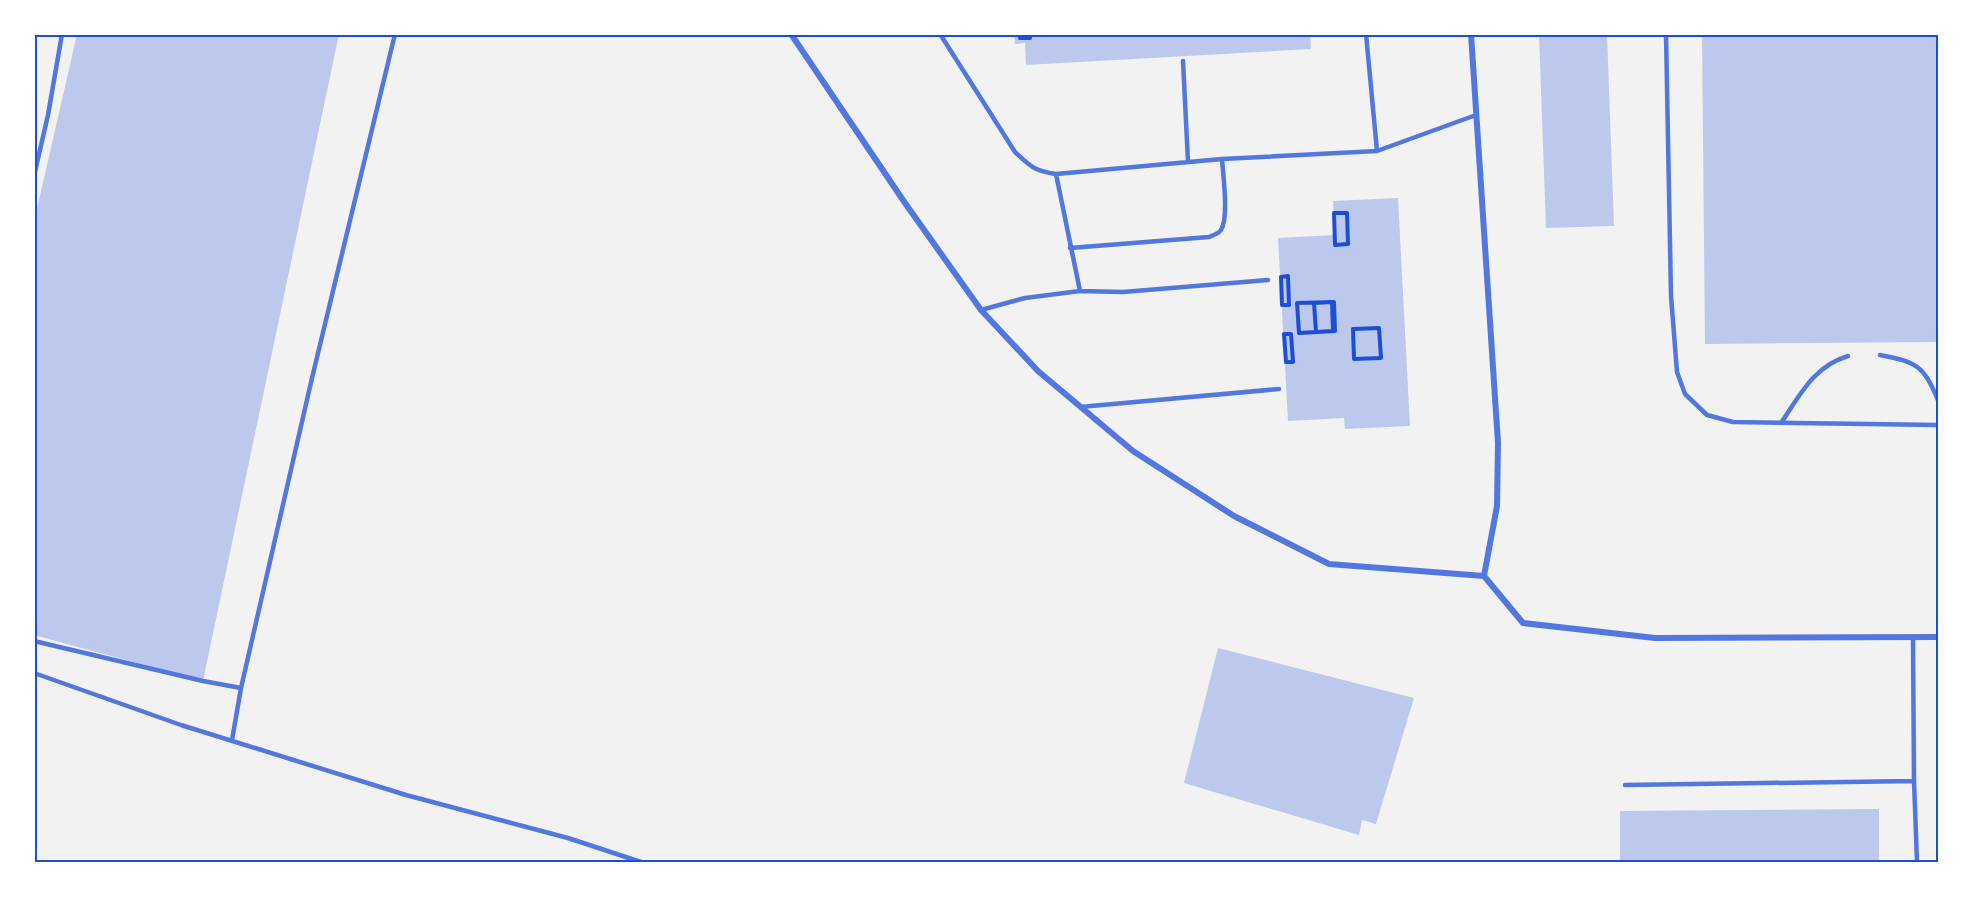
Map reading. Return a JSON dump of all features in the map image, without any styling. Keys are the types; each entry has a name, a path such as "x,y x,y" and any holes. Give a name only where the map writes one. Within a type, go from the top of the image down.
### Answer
{"street":[{"path":"791,34 904,203 981,310 1038,371 1132,451 1224,510 1329,564 1484,576 1523,623 1655,638 1938,637"},
{"path":"1471,34 1498,443 1497,506 1484,576"}],"lane":[{"path":"34,176 48,115 62,34"},
{"path":"232,740 241,688 312,378 395,34"},
{"path":"940,34 1016,152 1040,172 1056,174 1222,159 1377,151 1476,115"},
{"path":"1366,34 1377,151"},
{"path":"1666,34 1671,296 1677,372 1685,394 1707,415 1733,422 1938,425"},
{"path":"1183,61 1188,162"},
{"path":"1070,248 1209,237 1218,233 1223,227 1224,215 1222,159"},
{"path":"1056,174 1080,291"},
{"path":"981,310 1025,298 1064,292 1123,292 1268,280"},
{"path":"1880,355 1908,360 1928,375 1938,400"},
{"path":"1781,423 1810,380 1833,360 1848,356"},
{"path":"1080,407 1279,389"},
{"path":"1913,637 1917,862"},
{"path":"34,640 241,688"},
{"path":"34,672 181,724 406,795 568,838 641,862"},
{"path":"1624,785 1914,781"}],"path":[{"path":"1019,34 1020,38 1030,38 1029,34"},
{"path":"1334,213 1347,213 1348,244 1335,245 1334,213"},
{"path":"1332,302 1333,331 1316,332 1314,303 1332,302"},
{"path":"1334,302 1335,331 1299,333 1297,303 1334,302"},
{"path":"1379,328 1381,358 1354,359 1353,329 1379,328"},
{"path":"1284,334 1291,334 1293,362 1286,362 1284,334"}],"building":[{"path":"77,34 339,34 203,681 34,635 34,222"},
{"path":"1014,34 1310,34 1311,49 1026,65 1025,43 1015,44"},
{"path":"1539,34 1607,34 1614,226 1546,228"},
{"path":"1702,34 1938,34 1938,342 1705,344"},
{"path":"1398,198 1410,426 1345,429 1344,418 1288,421 1278,238 1335,235 1333,201"},
{"path":"1218,648 1414,698 1376,824 1362,820 1359,835 1184,783"},
{"path":"1879,809 1879,862 1620,862 1620,811"}]}
